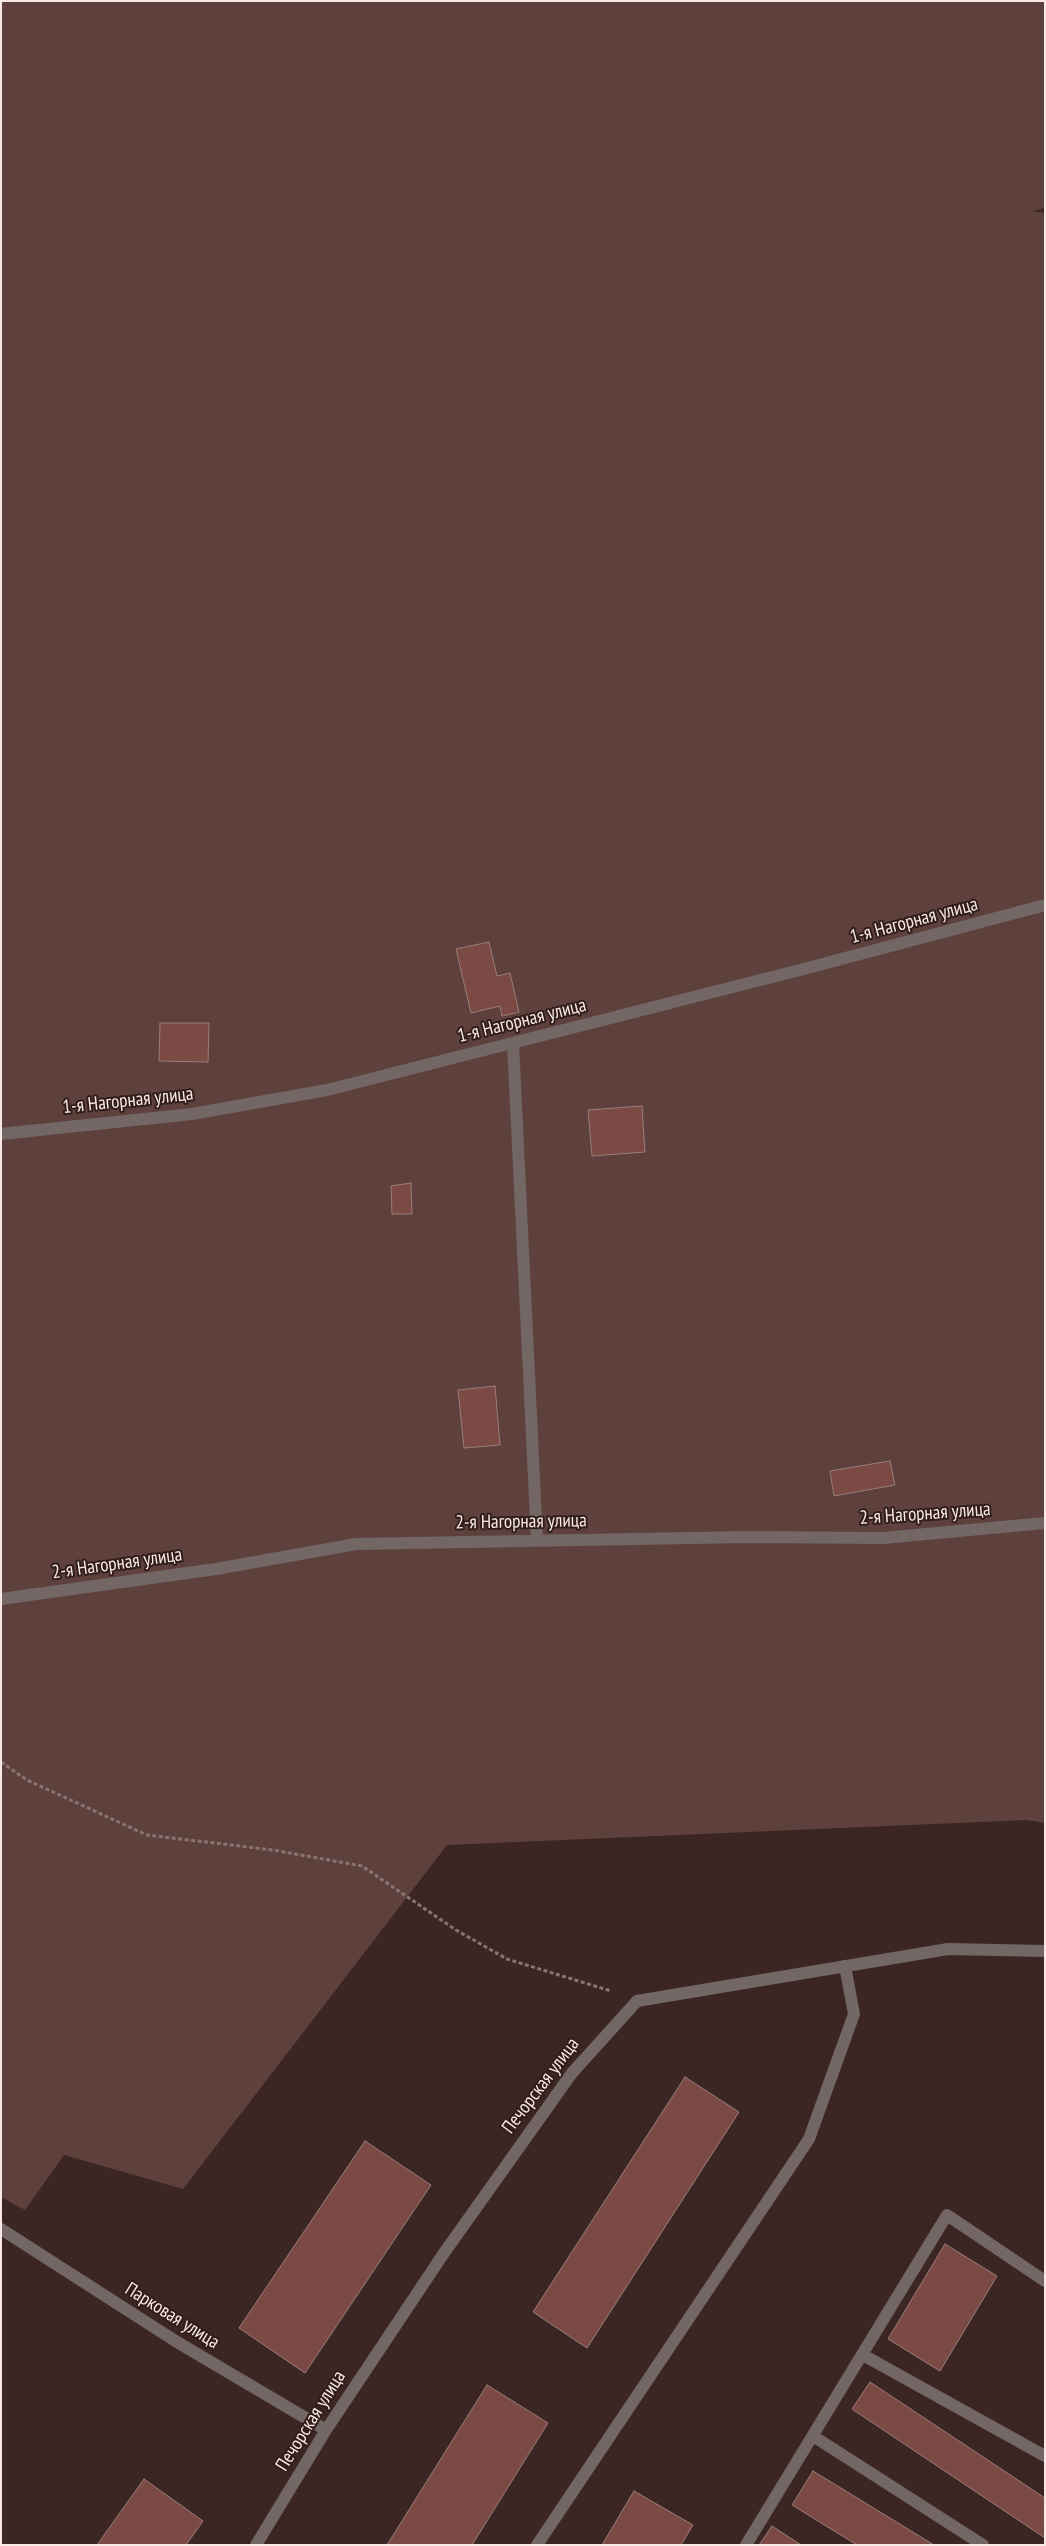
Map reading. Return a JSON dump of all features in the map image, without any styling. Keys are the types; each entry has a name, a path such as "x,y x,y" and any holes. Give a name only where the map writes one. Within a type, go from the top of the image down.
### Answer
{"street":[{"name":"1-я Нагорная улица","path":"1,1134 192,1114 327,1090 1045,905"},
{"path":"513,1042 537,1540"},
{"name":"2-я Нагорная улица","path":"1,1599 216,1569 356,1544 747,1537 883,1538 1045,1523"},
{"path":"636,2000 948,1949 1045,1951"},
{"path":"537,2545 809,2139 854,2014 845,1966"},
{"name":"Печорская улица","path":"256,2545 326,2430 444,2253 572,2072 636,2000"},
{"path":"746,2545 947,2215 1045,2281"},
{"name":"Парковая улица","path":"1,2229 177,2342 326,2430"},
{"path":"863,2355 1045,2456"},
{"path":"813,2436 983,2545"}],"path":[{"path":"1,1762 27,1780 147,1835 273,1850 362,1866 456,1930 507,1959 636,2000"}],"shaded area":[{"path":"1,1 1045,1 1045,208 1033,211 1045,213 1045,1823 1026,1820 447,1845 183,2189 64,2155 25,2210 1,2197"}],"building":[{"path":"489,942 497,976 510,973 519,1012 502,1016 500,1006 471,1013 456,949"},
{"path":"160,1023 209,1023 208,1062 159,1061"},
{"path":"642,1106 645,1152 592,1156 588,1110"},
{"path":"411,1183 412,1214 392,1214 391,1186"},
{"path":"495,1386 500,1445 464,1448 458,1390"},
{"path":"890,1461 895,1485 834,1496 830,1471"},
{"path":"685,2077 739,2112 587,2348 533,2312"},
{"path":"365,2141 431,2185 305,2373 239,2328"},
{"path":"945,2244 997,2276 940,2371 888,2339"},
{"path":"870,2382 1045,2498 1045,2538 852,2409"},
{"path":"487,2385 548,2423 472,2545 387,2545"},
{"path":"813,2471 934,2545 857,2545 792,2505"},
{"path":"144,2479 203,2521 186,2545 97,2545"},
{"path":"634,2491 693,2525 681,2545 602,2545"},
{"path":"772,2526 801,2545 759,2545"}]}
